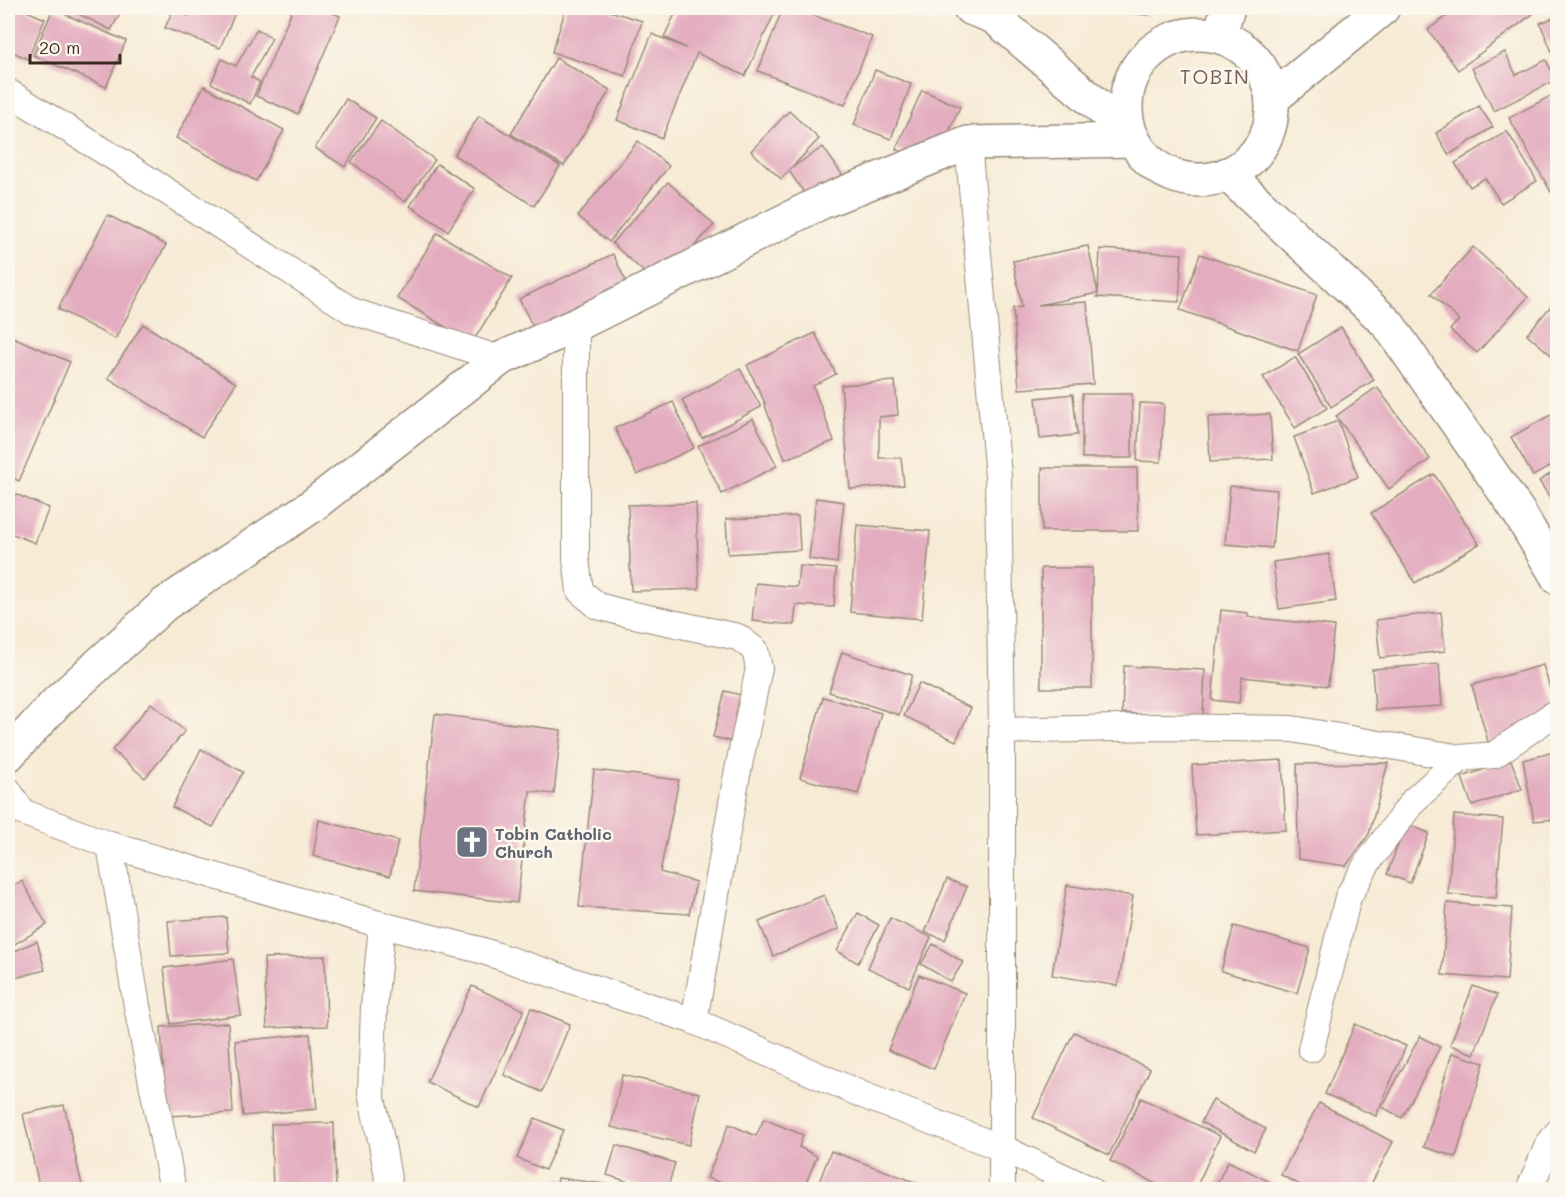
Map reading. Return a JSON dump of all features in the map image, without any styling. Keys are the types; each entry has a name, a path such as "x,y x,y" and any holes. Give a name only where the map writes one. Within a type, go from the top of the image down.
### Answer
{"main road":[{"path":"970,8 994,17 1131,136 1143,155 1173,176 1192,180 1210,179 1227,174 1248,162 1262,144 1271,122 1272,99 1266,78 1255,59 1239,45 1223,22 1178,35 1144,57 1126,93 1131,136"},
{"path":"1272,99 1383,8"},
{"path":"8,755 56,703 165,604 309,508 500,359 576,325 822,202 968,142 1131,136"},
{"path":"1227,174 1388,324 1518,511 1557,578"}],"street":[{"path":"8,93 123,163 352,311 500,359"},
{"path":"968,142 998,476 1002,731 1002,1190"},
{"path":"576,325 576,559 580,591 598,606 738,637 755,650 759,668 736,780 694,1020"},
{"path":"1002,731 1155,727 1292,729 1461,758 1494,755 1557,711"},
{"path":"1311,1049 1348,897 1368,862 1414,800 1461,758"},
{"path":"8,790 22,812 110,845 382,925 480,950 694,1020 865,1096 1002,1148 1091,1190"},
{"path":"110,845 137,1006 173,1190"},
{"path":"382,925 374,1006 371,1094 390,1190"},
{"path":"1529,1190 1548,1145 1557,1132"}],"building":[{"path":"8,8 20,8 45,19 28,59 8,50"},
{"path":"67,8 118,8 122,10 111,30"},
{"path":"192,8 237,8 220,48 165,28 173,10 188,16"},
{"path":"293,8 321,8 340,16 298,114 256,96"},
{"path":"566,8 600,8 642,21 625,76 552,52"},
{"path":"678,8 777,8 745,76 697,53 662,138 617,120 652,34 686,48 664,37"},
{"path":"783,8 794,8 872,37 845,105 758,71"},
{"path":"1148,8 1148,15 1086,9"},
{"path":"1457,8 1530,8 1534,13 1458,70 1428,30"},
{"path":"53,9 126,41 106,87 33,55"},
{"path":"1558,16 1558,64 1557,64 1540,23"},
{"path":"257,29 272,38 251,77 260,82 250,104 211,83 222,59 236,66"},
{"path":"1505,52 1516,75 1546,60 1556,80 1494,111 1472,68"},
{"path":"556,58 610,90 564,166 511,134"},
{"path":"875,70 911,84 891,139 854,125"},
{"path":"204,86 284,130 256,181 176,138"},
{"path":"922,90 960,107 934,166 896,149"},
{"path":"1558,92 1558,189 1551,192 1509,118"},
{"path":"346,99 376,118 345,167 315,148"},
{"path":"1479,106 1493,127 1449,155 1436,133"},
{"path":"789,111 819,139 790,169 823,147 855,193 821,217 789,171 781,179 751,151"},
{"path":"479,116 560,166 534,206 454,155"},
{"path":"381,121 435,160 405,202 351,162"},
{"path":"1507,131 1537,181 1501,203 1485,178 1470,187 1455,163"},
{"path":"638,141 669,166 609,242 578,216"},
{"path":"437,164 475,189 448,231 410,206"},
{"path":"668,182 714,225 658,285 612,243"},
{"path":"108,215 166,245 115,339 58,309"},
{"path":"437,233 512,278 472,343 397,298"},
{"path":"1088,246 1098,293 1038,305 1087,302 1093,384 1019,389 1013,308 1022,307 1013,261"},
{"path":"1473,247 1528,297 1477,353 1450,330 1459,320 1431,294"},
{"path":"1100,249 1182,254 1179,302 1097,297"},
{"path":"613,254 630,290 537,335 519,299"},
{"path":"1200,254 1317,295 1298,351 1180,310"},
{"path":"1558,298 1558,361 1527,334"},
{"path":"143,324 236,383 202,437 108,378"},
{"path":"1341,327 1374,380 1331,407 1298,354"},
{"path":"815,333 836,374 813,386 834,441 785,459 765,403 747,365"},
{"path":"8,335 70,362 19,481 8,476"},
{"path":"1295,357 1327,408 1295,428 1263,377"},
{"path":"740,369 761,407 702,438 682,400"},
{"path":"895,381 898,415 879,417 879,458 901,458 904,485 850,489 841,385"},
{"path":"1377,387 1430,459 1389,489 1336,416"},
{"path":"1073,394 1077,435 1040,439 1036,398"},
{"path":"1082,394 1132,394 1132,458 1082,458"},
{"path":"673,402 694,448 637,475 615,428"},
{"path":"1140,403 1164,404 1161,462 1137,461"},
{"path":"1556,412 1558,415 1558,462 1533,476 1511,437"},
{"path":"1270,414 1273,459 1210,462 1208,417"},
{"path":"753,419 777,466 722,494 698,446"},
{"path":"1338,421 1358,477 1314,493 1294,437"},
{"path":"1042,468 1137,468 1138,531 1042,531"},
{"path":"1558,469 1558,510 1539,481"},
{"path":"1434,474 1479,544 1415,583 1371,513"},
{"path":"1230,486 1277,490 1272,548 1225,544"},
{"path":"8,491 49,508 35,543 8,532"},
{"path":"816,498 844,502 837,563 809,559"},
{"path":"696,503 699,589 631,591 628,505"},
{"path":"798,516 800,550 728,554 726,519"},
{"path":"857,525 930,531 922,619 850,612"},
{"path":"1329,554 1336,601 1279,609 1273,562"},
{"path":"799,566 836,569 834,607 796,605 794,625 752,621 756,583 797,587"},
{"path":"1041,568 1092,568 1092,688 1041,688"},
{"path":"1221,610 1248,613 1248,617 1334,626 1328,686 1242,677 1239,703 1212,700"},
{"path":"1441,612 1445,651 1380,658 1376,620"},
{"path":"842,652 912,675 899,715 829,692"},
{"path":"1439,664 1442,706 1375,710 1372,669"},
{"path":"1543,665 1558,715 1489,745 1472,685"},
{"path":"1124,666 1205,670 1203,718 1122,713"},
{"path":"919,683 971,708 956,741 904,716"},
{"path":"725,691 761,700 750,746 713,737"},
{"path":"823,697 881,713 858,794 800,778"},
{"path":"151,703 185,731 145,778 112,750"},
{"name":"Tobin Catholic Church","path":"435,714 561,730 554,794 530,791 517,903 414,891"},
{"path":"201,749 243,772 213,827 172,807"},
{"path":"1558,751 1558,819 1534,821 1523,760"},
{"path":"1282,760 1286,830 1196,835 1192,765"},
{"path":"1511,760 1522,789 1472,806 1462,777"},
{"path":"1388,763 1369,834 1346,866 1298,859 1297,764"},
{"path":"594,770 679,780 660,872 696,882 689,914 579,907"},
{"path":"1454,815 1503,819 1496,898 1448,894"},
{"path":"319,820 398,841 390,876 313,856"},
{"path":"1406,824 1429,833 1410,883 1387,874"},
{"path":"947,879 967,887 945,940 925,932"},
{"path":"22,881 47,925 8,948 8,889"},
{"path":"1067,885 1133,896 1118,986 1052,975"},
{"path":"824,895 839,929 773,956 759,922"},
{"path":"1447,903 1512,908 1507,980 1442,975"},
{"path":"858,913 879,925 858,963 837,951"},
{"path":"226,917 229,953 171,956 168,921"},
{"path":"890,918 931,937 909,987 868,968"},
{"path":"1234,926 1310,948 1297,993 1221,971"},
{"path":"37,941 45,970 8,980 8,954"},
{"path":"933,944 963,962 951,982 921,964"},
{"path":"325,956 327,1026 267,1028 264,958"},
{"path":"233,959 241,1015 171,1024 164,968"},
{"path":"919,975 965,993 934,1069 888,1050"},
{"path":"472,986 524,1010 479,1107 427,1082"},
{"path":"1473,986 1497,995 1474,1054 1450,1045"},
{"path":"531,1008 570,1024 542,1092 504,1075"},
{"path":"228,1023 233,1113 166,1116 161,1027"},
{"path":"1355,1024 1406,1046 1376,1116 1325,1094"},
{"path":"1074,1032 1150,1069 1109,1155 1033,1118"},
{"path":"310,1034 317,1109 243,1116 235,1041"},
{"path":"1420,1036 1440,1047 1402,1118 1382,1107"},
{"path":"1452,1053 1484,1063 1456,1157 1424,1147"},
{"path":"622,1075 700,1093 689,1145 611,1127"},
{"path":"1141,1098 1220,1136 1195,1190 1168,1190 1110,1161"},
{"path":"1213,1100 1266,1129 1254,1151 1201,1122"},
{"path":"1319,1103 1393,1142 1368,1190 1309,1190 1281,1175"},
{"path":"64,1105 83,1190 40,1190 23,1114"},
{"path":"535,1118 563,1130 545,1170 517,1158"},
{"path":"764,1119 803,1135 799,1147 817,1156 803,1190 743,1190 707,1178 729,1124 756,1136"},
{"path":"334,1123 336,1190 273,1190 271,1124"},
{"path":"616,1145 675,1163 667,1190 654,1190 607,1175"},
{"path":"831,1151 934,1189 934,1190 816,1190"},
{"path":"1228,1161 1286,1190 1214,1190"},
{"path":"558,1178 612,1185 611,1190 556,1190"}],"place":[{"name":"Tobin Catholic Church","path":"472,842"}],"district":[{"name":"TOBIN","path":"1215,76"}]}
